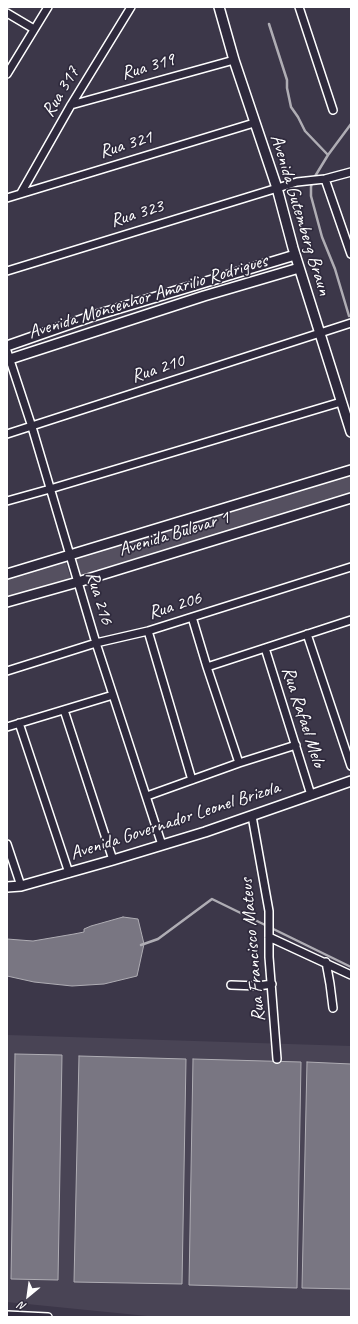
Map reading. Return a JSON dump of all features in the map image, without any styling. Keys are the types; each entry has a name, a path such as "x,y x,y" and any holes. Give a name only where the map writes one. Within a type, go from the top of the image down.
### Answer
{"street":[{"path":"7,74 48,7"},
{"name":"Rua 317","path":"21,193 71,105 131,7"},
{"name":"Avenida Gutemberg Braun","path":"219,7 254,123 277,188 295,255 351,432"},
{"path":"299,7 333,110"},
{"path":"7,13 34,29"},
{"name":"Rua 319","path":"71,105 234,60"},
{"name":"Rua 321","path":"7,198 254,123"},
{"name":"Rua 323","path":"7,271 297,182 325,179 351,172"},
{"path":"325,179 351,254"},
{"name":"Avenida Monsenhor Amarilio Rodrigues","path":"7,346 90,317 295,255"},
{"name":"Avenida Monsenhor Amarilio Rodrigues","path":"8,357 299,268"},
{"name":"Rua 210","path":"7,434 351,323"},
{"name":"Rua 216","path":"8,357 32,427 96,644 162,845"},
{"path":"7,501 341,402"},
{"name":"Avenida Bulevar 1","path":"7,574 351,470"},
{"name":"Avenida Bulevar 1","path":"7,602 78,582 351,498"},
{"name":"Rua 206","path":"7,670 96,644 148,631 351,567"},
{"path":"192,617 239,763"},
{"path":"207,667 351,620"},
{"path":"148,631 192,780"},
{"path":"307,634 351,766"},
{"name":"Rua Rafael Melo","path":"265,648 311,796"},
{"path":"7,727 113,695"},
{"path":"64,710 113,860"},
{"path":"20,723 69,873"},
{"path":"147,796 239,763 296,745"},
{"name":"Avenida Governador Leonel Brizola","path":"7,887 20,886 69,873 162,845 252,816 351,781"},
{"name":"Rua Francisco Mateus","path":"252,816 269,911 269,957 277,1059"},
{"path":"7,844 20,886"},
{"path":"269,937 326,962 351,975"},
{"path":"326,962 333,1008"},
{"path":"231,985 248,986 272,984"},
{"path":"7,1315 48,1317"}],"shaded area":[{"path":"351,473 351,493 81,575 76,557"},
{"path":"65,560 71,579 7,598 7,578"},
{"path":"123,917 138,919 144,944 137,976 104,984 72,986 34,982 7,976 7,939 33,941 74,934 84,932 84,929 91,926"},
{"path":"8,1035 351,1046 351,1317 157,1317 7,1302"},
{"path":"15,1054 62,1055 58,1280 11,1279"},
{"path":"79,1056 186,1059 182,1284 74,1282"},
{"path":"193,1059 301,1062 297,1288 189,1285"},
{"path":"307,1062 351,1064 351,1289 302,1288"}],"waterway":[{"path":"269,24 287,80 291,107 305,131 328,155"},
{"path":"314,178 328,155 351,124"},
{"path":"312,182 311,196 322,237 335,269 349,316"},
{"path":"141,945 158,939 212,899 351,967"}]}
